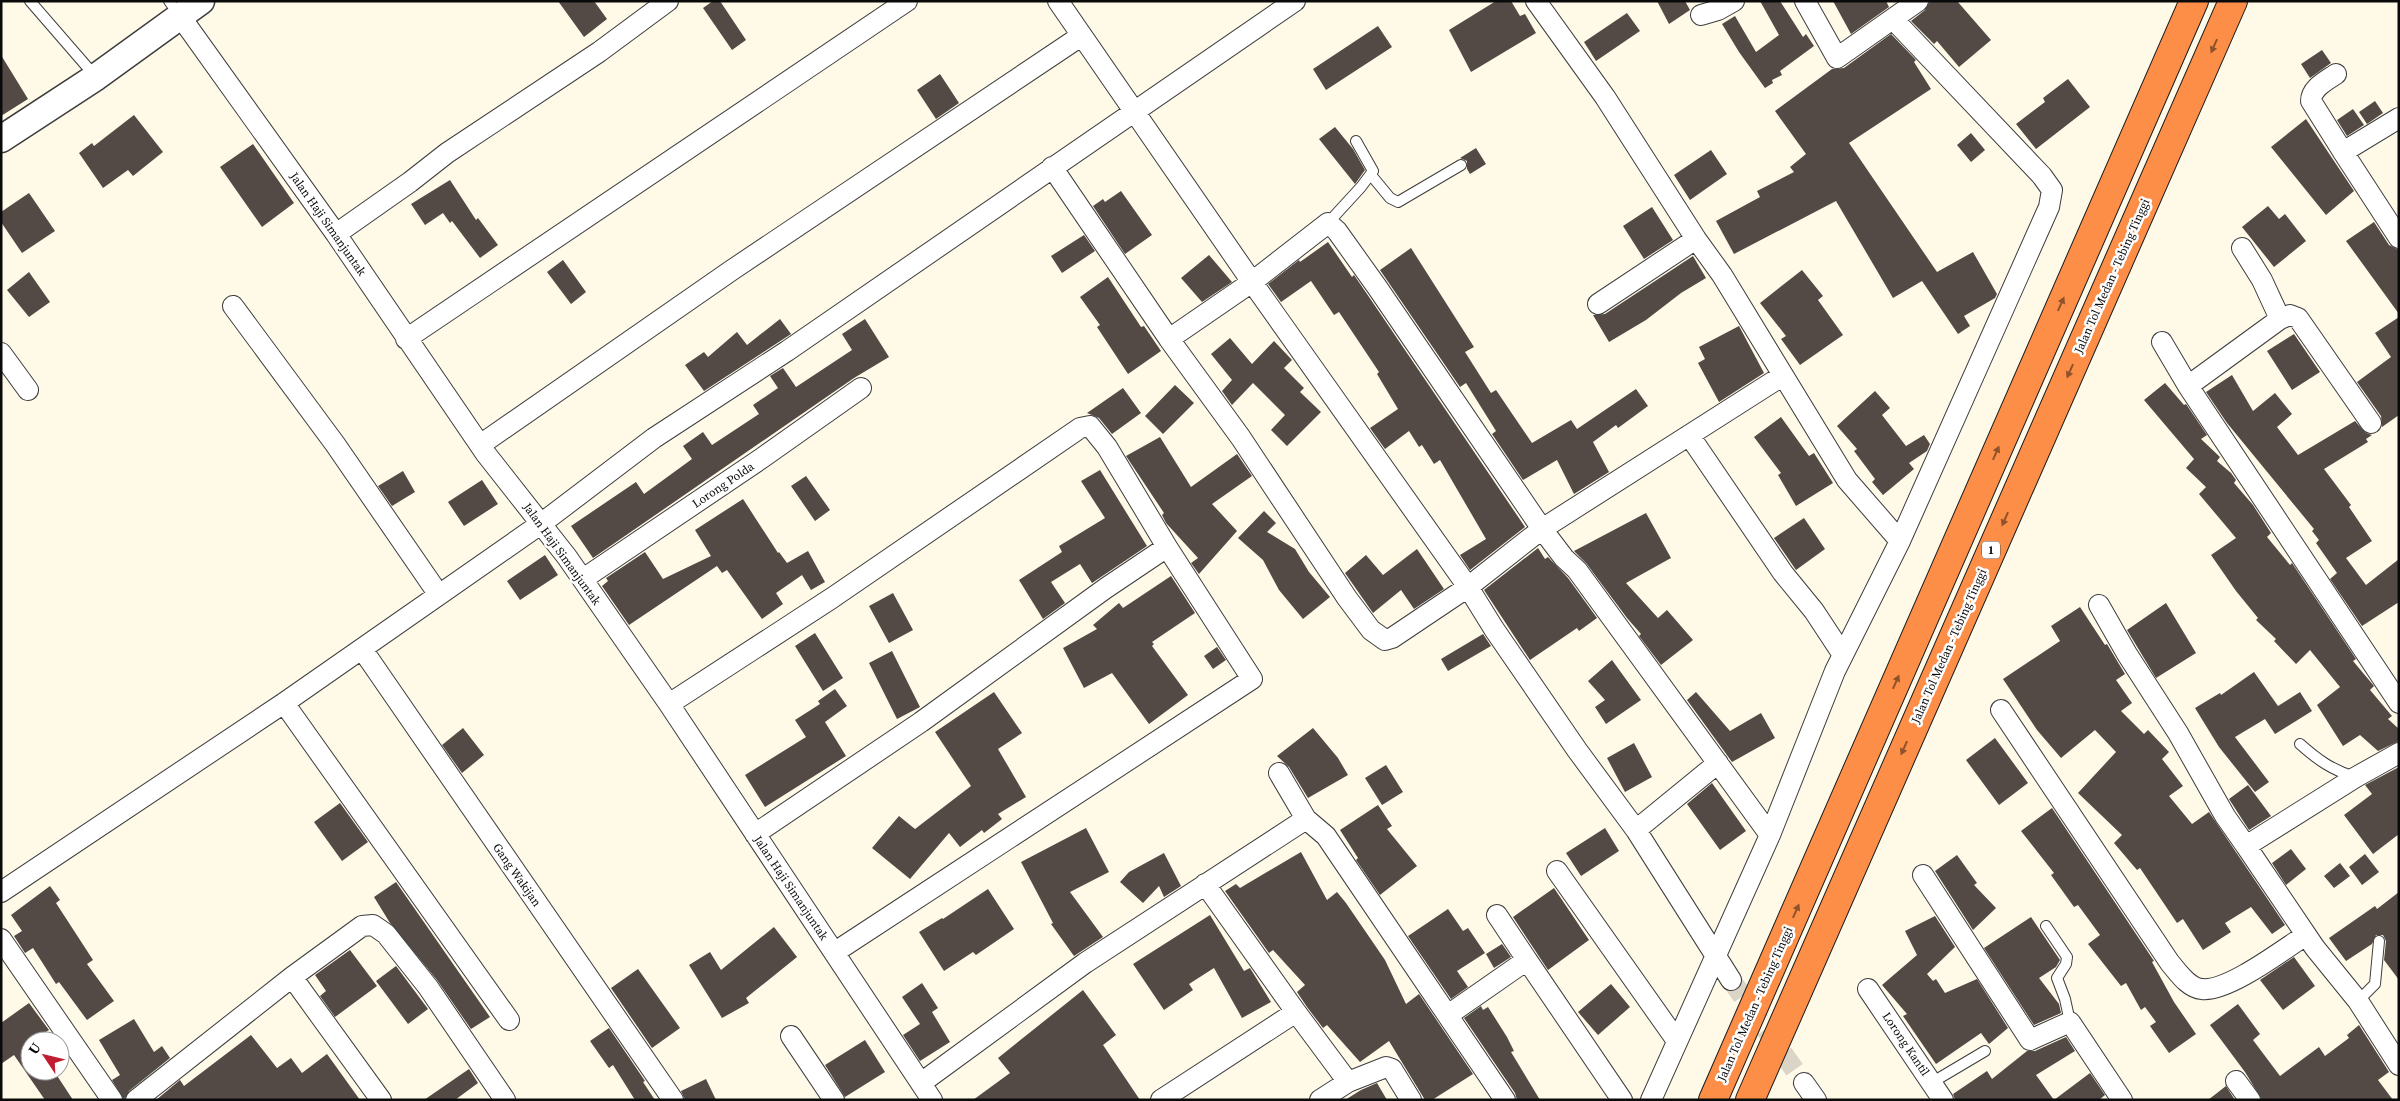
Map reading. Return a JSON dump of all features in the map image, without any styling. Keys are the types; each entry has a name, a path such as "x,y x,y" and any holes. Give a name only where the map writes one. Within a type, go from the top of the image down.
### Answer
{"highway":[{"name":"Jalan Tol Medan - Tebing Tinggi","path":"1713,1100 2194,1"},
{"name":"Jalan Tol Medan - Tebing Tinggi","path":"1750,1100 2234,1"}],"street":[{"path":"336,234 410,182 447,153 599,52 668,1"},
{"path":"406,339 908,1"},
{"path":"1058,1 1252,282 1468,587 1494,629 1571,742 1636,830 1731,980"},
{"path":"1,892 284,703 542,523 654,438 795,345 1295,1"},
{"path":"1536,1 1605,97 1696,239 1722,275 1847,480 1900,541"},
{"path":"1701,15 1718,10 1734,1"},
{"path":"1805,1 1837,58 1918,1"},
{"path":"1,139 96,77 183,6"},
{"name":"Jalan Haji Simanjuntak","path":"183,6 406,339 480,445 542,523 583,579 669,704 932,1100"},
{"path":"1651,1100 1770,835 1843,655 1900,541 2049,207 2052,190 2042,176 1893,19"},
{"path":"480,445 732,270 1081,36"},
{"path":"2336,74 2314,90 2311,94 2311,101 2399,238"},
{"path":"2343,152 2399,118"},
{"path":"1052,167 1169,339 1241,438 1371,630 1385,640 1392,638 1468,587 1542,529 1782,376"},
{"path":"1169,339 1252,282 1328,223 1337,231 1377,287 1542,529 1564,558 1577,570 1770,835"},
{"path":"1598,304 1696,239"},
{"path":"2242,248 2262,280 2280,319"},
{"path":"233,306 335,444 439,595"},
{"path":"2188,386 2280,319 2290,315 2298,318 2371,423"},
{"path":"2162,342 2188,386 2399,703"},
{"path":"1,353 28,390"},
{"name":"Lorong Polda","path":"583,579 762,458 861,388"},
{"path":"669,704 832,598 1080,428 1090,426 1107,447 1167,547 1252,679 835,952"},
{"path":"1689,435 1783,573 1814,611 1843,655"},
{"path":"755,834 921,722 1167,547"},
{"path":"2099,605 2136,669 2178,733 2225,816 2306,935 2358,1001 2399,1065"},
{"name":"Gang Wakijan","path":"362,649 673,1100"},
{"path":"284,703 509,1020"},
{"path":"2001,710 2170,963 2190,984 2202,989 2224,984 2243,976 2306,935"},
{"path":"2246,846 2356,777 2399,753"},
{"path":"1636,830 1718,764"},
{"path":"1279,773 1306,819 1326,836 1504,1100"},
{"path":"921,1083 1085,963 1306,819"},
{"path":"1557,871 1677,1041"},
{"path":"1923,876 2030,1040 2070,1022 2122,1100"},
{"path":"1205,884 1348,1082"},
{"path":"1497,915 1622,1100"},
{"path":"136,1100 292,977 362,926 373,925 380,928 428,987 505,1100"},
{"path":"1,939 112,1100"},
{"path":"1448,1015 1527,960"},
{"path":"292,977 381,1100"},
{"name":"Lorong Kantil","path":"1868,989 1943,1100"},
{"path":"1161,1100 1296,1012"},
{"path":"791,1036 834,1100"},
{"path":"1320,1100 1348,1082 1386,1067 1392,1070 1411,1100"},
{"path":"2236,1081 2250,1100"},
{"path":"1804,1083 1816,1100"}],"lane":[{"path":"30,1 96,77"},
{"path":"1328,223 1373,171 1356,141"},
{"path":"1371,175 1390,198 1398,202 1461,165"},
{"path":"2300,744 2320,762 2334,770 2356,777"},
{"path":"2046,926 2067,958 2066,964 2057,978 2065,999 2070,1022"},
{"path":"2358,1001 2375,984 2379,941"},
{"path":"1931,1083 1985,1051"}],"building":[{"path":"558,1 594,1 607,19 584,37"},
{"path":"713,1 720,1 746,40 732,50 703,8"},
{"path":"1496,1 1511,1 1520,16 1525,14 1536,33 1471,72 1449,30"},
{"path":"1657,1 1685,1 1690,10 1669,24"},
{"path":"1760,1 1780,1 1803,37 1806,34 1814,46 1780,71 1782,75 1772,80 1773,83 1765,88 1739,52 1722,24 1735,16 1756,52 1779,35"},
{"path":"1833,1 1886,1 1889,7 1851,34"},
{"path":"1930,1 1957,1 1991,40 1959,67 1937,41 1934,44 1911,21 1925,10"},
{"path":"1627,13 1640,31 1596,61 1584,42"},
{"path":"1378,26 1392,47 1326,90 1313,69"},
{"path":"1891,34 1916,60 1914,62 1931,89 1849,143 1937,272 1973,252 1997,294 1995,298 1964,316 1970,326 1958,334 1922,281 1893,298 1836,201 1734,254 1716,221 1760,197 1757,191 1794,172 1790,167 1806,154 1775,111 1832,69 1844,68"},
{"path":"2322,50 2331,63 2310,78 2301,64"},
{"path":"1,55 28,99 1,116"},
{"path":"940,74 959,103 936,119 917,90"},
{"path":"2068,79 2090,107 2036,149 2016,124 2045,102 2043,98"},
{"path":"2375,101 2383,113 2367,124 2359,112"},
{"path":"2353,109 2364,125 2347,136 2337,120"},
{"path":"134,115 163,152 133,176 128,170 103,188 79,153 92,143 94,146"},
{"path":"2306,119 2354,191 2326,215 2271,147"},
{"path":"1335,127 1353,149 1365,170 1355,184 1319,139"},
{"path":"1971,133 1985,150 1971,162 1957,145"},
{"path":"253,144 294,203 262,227 220,167"},
{"path":"1476,148 1486,164 1470,174 1467,169 1467,161 1460,158"},
{"path":"1711,150 1727,174 1690,200 1674,175"},
{"path":"450,180 476,220 478,218 498,245 480,258 452,221 450,223 443,213 425,225 411,204"},
{"path":"1121,191 1152,235 1125,254 1093,206 1103,199 1105,202"},
{"path":"29,193 55,231 22,253 1,222 1,212"},
{"path":"2268,206 2279,219 2285,214 2306,241 2274,267 2242,227"},
{"path":"1652,207 1673,240 1644,259 1623,226"},
{"path":"2374,222 2389,245 2399,250 2399,314 2346,241"},
{"path":"1084,235 1095,251 1062,273 1051,256"},
{"path":"1328,242 1352,277 1354,275 1525,527 1470,570 1460,555 1486,539 1440,460 1434,464 1422,445 1419,447 1409,431 1385,449 1370,428 1398,409 1377,374 1379,372 1339,312 1334,315 1311,281 1281,302 1268,284 1299,260 1300,262"},
{"path":"1411,248 1474,347 1465,352 1491,393 1496,390 1532,443 1571,420 1577,429 1636,389 1648,406 1618,428 1616,425 1593,442 1609,472 1574,494 1557,460 1523,480 1492,434 1496,431 1466,383 1460,387 1380,270"},
{"path":"1209,255 1232,282 1202,302 1181,278"},
{"path":"1693,256 1706,278 1681,293 1646,320 1609,342 1593,315 1605,314"},
{"path":"563,260 586,292 571,304 547,272"},
{"path":"1802,270 1823,296 1818,300 1843,335 1800,365 1781,339 1786,336 1760,303"},
{"path":"29,272 50,302 29,317 7,290"},
{"path":"1108,277 1141,327 1144,326 1161,351 1128,374 1097,327 1100,325 1080,297"},
{"path":"2399,317 2399,415 2382,427 2381,416 2357,382 2391,357 2375,333"},
{"path":"780,319 791,334 704,391 685,365 704,352 708,357 737,332 747,345"},
{"path":"865,319 889,357 854,378 593,558 571,526 636,482 644,494 692,459 683,446 703,432 712,445 759,414 753,405 778,388 770,376 783,368 796,387 852,350 842,334"},
{"path":"1739,326 1764,373 1719,402 1698,363 1705,359 1699,347"},
{"path":"2294,334 2320,372 2292,390 2267,351"},
{"path":"1230,338 1252,364 1274,341 1292,360 1284,368 1304,388 1300,392 1321,412 1287,446 1271,430 1285,415 1253,383 1232,405 1222,391 1232,380 1211,354"},
{"path":"2232,375 2253,411 2275,393 2292,414 2277,427 2298,455 2355,421 2366,433 2372,435 2366,439 2368,442 2324,469 2351,505 2349,507 2372,541 2346,558 2366,585 2399,559 2399,602 2362,626 2330,579 2337,573 2316,543 2319,540 2312,531 2314,529 2227,423 2206,392"},
{"path":"2165,383 2184,405 2186,404 2207,435 2201,439 2220,457 2217,461 2231,473 2236,480 2234,483 2253,505 2271,533 2267,537 2290,565 2292,563 2356,659 2353,661 2374,686 2370,690 2392,716 2388,719 2399,729 2399,741 2378,751 2360,735 2343,746 2317,705 2340,687 2310,650 2296,664 2274,641 2276,639 2256,620 2258,618 2211,555 2236,538 2199,494 2206,487 2186,468 2194,459 2144,400"},
{"path":"1175,385 1194,403 1163,434 1145,416"},
{"path":"1123,388 1141,413 1112,434 1099,418 1087,413"},
{"path":"1875,391 1890,408 1882,415 1906,446 1924,435 1930,444 1927,451 1909,463 1914,469 1883,495 1872,482 1875,479 1854,451 1857,449 1837,426"},
{"path":"1781,417 1809,456 1814,453 1833,483 1796,506 1778,475 1781,473 1754,437"},
{"path":"1160,437 1191,487 1237,454 1252,476 1212,504 1237,531 1199,574 1191,563 1198,558 1166,523 1162,515 1164,513 1126,456"},
{"path":"1100,470 1147,546 1092,583 1080,564 1051,582 1065,603 1043,619 1019,580 1062,552 1059,546 1105,518 1081,481"},
{"path":"403,471 415,492 392,506 378,486"},
{"path":"806,476 830,510 815,521 791,486"},
{"path":"482,480 498,504 464,526 448,502"},
{"path":"743,499 778,553 787,563 808,551 825,582 811,590 802,575 776,593 783,604 762,619 727,570 722,573 717,566 629,625 602,586 608,581 606,578 645,552 663,579 711,556 695,530"},
{"path":"1264,511 1276,523 1267,532 1295,549 1309,572 1330,597 1303,619 1279,590 1263,560 1238,538"},
{"path":"1646,513 1671,558 1626,583 1658,618 1667,610 1693,640 1661,665 1639,636 1641,634 1586,563 1574,551"},
{"path":"1804,518 1825,549 1796,570 1774,538"},
{"path":"1538,548 1545,559 1548,557 1568,578 1597,618 1579,631 1577,628 1530,660 1484,590"},
{"path":"1417,549 1444,589 1414,609 1401,590 1373,613 1345,573 1366,555 1383,575"},
{"path":"545,555 558,575 520,600 507,581"},
{"path":"1171,576 1195,613 1152,642 1154,644 1152,646 1188,695 1149,724 1112,673 1084,688 1063,648 1097,629 1093,625 1119,603 1123,608"},
{"path":"893,593 913,630 889,643 869,606"},
{"path":"2166,603 2196,653 2156,678 2127,630"},
{"path":"2080,607 2105,645 2107,644 2125,674 2116,680 2132,703 2121,711 2144,734 2148,730 2169,752 2162,759 2183,786 2169,796 2192,824 2209,812 2285,925 2272,934 2251,907 2225,923 2231,932 2203,950 2183,919 2177,923 2140,868 2137,870 2114,843 2122,835 2078,793 2116,752 2095,730 2061,758 2037,730 2003,679 2060,641 2051,626"},
{"path":"815,633 843,678 823,691 795,646"},
{"path":"1483,634 1491,646 1448,671 1441,659"},
{"path":"1217,647 1226,660 1213,669 1204,656"},
{"path":"892,651 920,707 897,719 869,663"},
{"path":"1612,660 1641,700 1606,724 1595,707 1605,700 1588,681"},
{"path":"2254,672 2278,706 2300,692 2312,711 2275,734 2265,719 2235,737 2269,782 2255,792 2219,747 2195,708 2220,693 2221,695"},
{"path":"835,689 847,706 825,722 846,756 765,807 745,775 806,737 795,720 820,704 818,701"},
{"path":"994,692 1022,733 998,749 1026,797 998,814 1002,819 984,833 982,830 960,847 949,833 910,879 872,848 899,816 915,829 971,786 935,732"},
{"path":"1696,692 1730,731 1761,713 1775,738 1732,762 1687,700"},
{"path":"463,728 484,755 462,773 442,745"},
{"path":"1313,728 1338,758 1348,775 1308,798 1289,767 1277,756"},
{"path":"1995,738 2028,783 1999,805 1966,760"},
{"path":"1634,743 1652,777 1625,792 1607,758"},
{"path":"1386,765 1403,792 1382,805 1365,778"},
{"path":"2399,767 2399,834 2373,854 2344,815 2372,794 2365,785"},
{"path":"1712,783 1746,831 1720,850 1687,804"},
{"path":"2248,785 2271,816 2249,830 2229,799"},
{"path":"340,803 368,842 342,861 314,822"},
{"path":"1378,805 1392,826 1387,829 1417,866 1380,895 1356,860 1358,858 1340,830"},
{"path":"2052,808 2154,961 2152,962 2174,1002 2196,1034 2169,1053 2150,1026 2156,1022 2145,1007 2141,1010 2126,983 2121,986 2088,944 2100,935 2078,905 2074,907 2051,875 2054,873 2021,831"},
{"path":"1086,828 1109,872 1070,892 1103,937 1074,956 1051,924 1053,923 1021,862"},
{"path":"1605,828 1619,851 1581,876 1566,853"},
{"path":"2291,849 2306,869 2286,885 2272,863"},
{"path":"1301,852 1327,900 1337,892 1346,903 1385,960 1406,1004 1419,994 1473,1074 1432,1100 1425,1100 1389,1041 1360,1062 1327,1025 1323,1028 1297,992 1305,985 1273,950 1269,953 1225,891 1236,884 1240,888"},
{"path":"1164,853 1181,886 1164,897 1159,886 1143,903 1120,882 1129,872"},
{"path":"2365,854 2379,872 2362,885 2349,867"},
{"path":"1957,855 1977,883 1974,885 1996,908 1973,930 1935,871"},
{"path":"2340,863 2350,876 2334,888 2324,876"},
{"path":"396,882 490,1017 471,1029 437,980 390,923 374,897"},
{"path":"50,886 60,900 56,903 93,960 87,964 114,1001 87,1020 59,982 56,984 33,948 25,953 14,936 22,931 11,915"},
{"path":"1554,888 1589,940 1548,970 1513,917"},
{"path":"988,889 1014,929 976,955 973,952 944,971 919,932 943,919"},
{"path":"2399,892 2399,980 2384,960 2386,941 2383,935 2376,935 2372,944 2346,961 2329,938 2375,906 2377,909"},
{"path":"1448,909 1463,931 1468,928 1485,953 1457,971 1468,987 1451,999 1408,936"},
{"path":"1210,915 1244,971 1250,968 1271,1002 1242,1018 1214,968 1189,984 1193,990 1164,1010 1133,964"},
{"path":"1935,916 1955,947 1927,974 1933,981 1936,979 1945,993 1977,979 2008,1028 1989,1044 1981,1033 1936,1064 1903,1016 1907,1014 1882,985 1917,955 1905,931"},
{"path":"2031,917 2060,960 2056,967 2039,978 2059,1004 2061,1013 2034,1025 1984,948"},
{"path":"774,927 797,957 746,998 749,1003 722,1018 689,965 710,952 721,970"},
{"path":"1502,944 1511,957 1494,968 1486,954"},
{"path":"350,950 377,986 335,1017 320,996 326,991 315,975"},
{"path":"2294,957 2315,986 2283,1010 2260,980"},
{"path":"396,966 428,1009 408,1024 376,981"},
{"path":"638,969 680,1028 652,1048 611,988"},
{"path":"922,983 938,1008 932,1012 950,1042 920,1061 903,1035 920,1024 902,997"},
{"path":"1611,984 1630,1007 1598,1035 1578,1012"},
{"path":"1083,990 1116,1035 1103,1045 1140,1100 973,1100 1010,1073 998,1058"},
{"path":"29,1003 49,1030 20,1031 20,1064 14,1055 1,1064 1,1023"},
{"path":"2238,1004 2260,1034 2253,1040 2280,1076 2319,1047 2325,1056 2349,1038 2347,1035 2359,1025 2389,1072 2378,1080 2393,1100 2262,1100 2245,1072 2210,1025"},
{"path":"1481,1006 1483,1010 1488,1007 1507,1037 1514,1051 1511,1052 1540,1100 1517,1100 1515,1093 1464,1018"},
{"path":"134,1019 154,1052 162,1046 170,1058 129,1091 124,1100 112,1080 120,1075 99,1040"},
{"path":"609,1028 645,1081 643,1082 655,1100 635,1100 613,1065 609,1068 590,1041"},
{"path":"251,1035 277,1068 291,1058 302,1073 327,1054 360,1100 156,1100 180,1080 184,1086"},
{"path":"2066,1037 2075,1051 2036,1075 2054,1100 1955,1100 1953,1094 1987,1071 1992,1079 2027,1051 2035,1051"},
{"path":"865,1040 885,1072 845,1097 825,1065"},
{"path":"469,1069 478,1083 455,1100 424,1100"},
{"path":"2090,1073 2105,1095 2099,1100 2054,1100"},
{"path":"706,1079 716,1100 685,1100 681,1091"},
{"path":"32,1081 61,1081 73,1100 45,1100"},
{"path":"1377,1083 1387,1100 1345,1100 1361,1090"},
{"path":"2226,1086 2235,1100 2208,1100"}],"tunnel":[{"path":"1731,980 1804,1083"}]}
